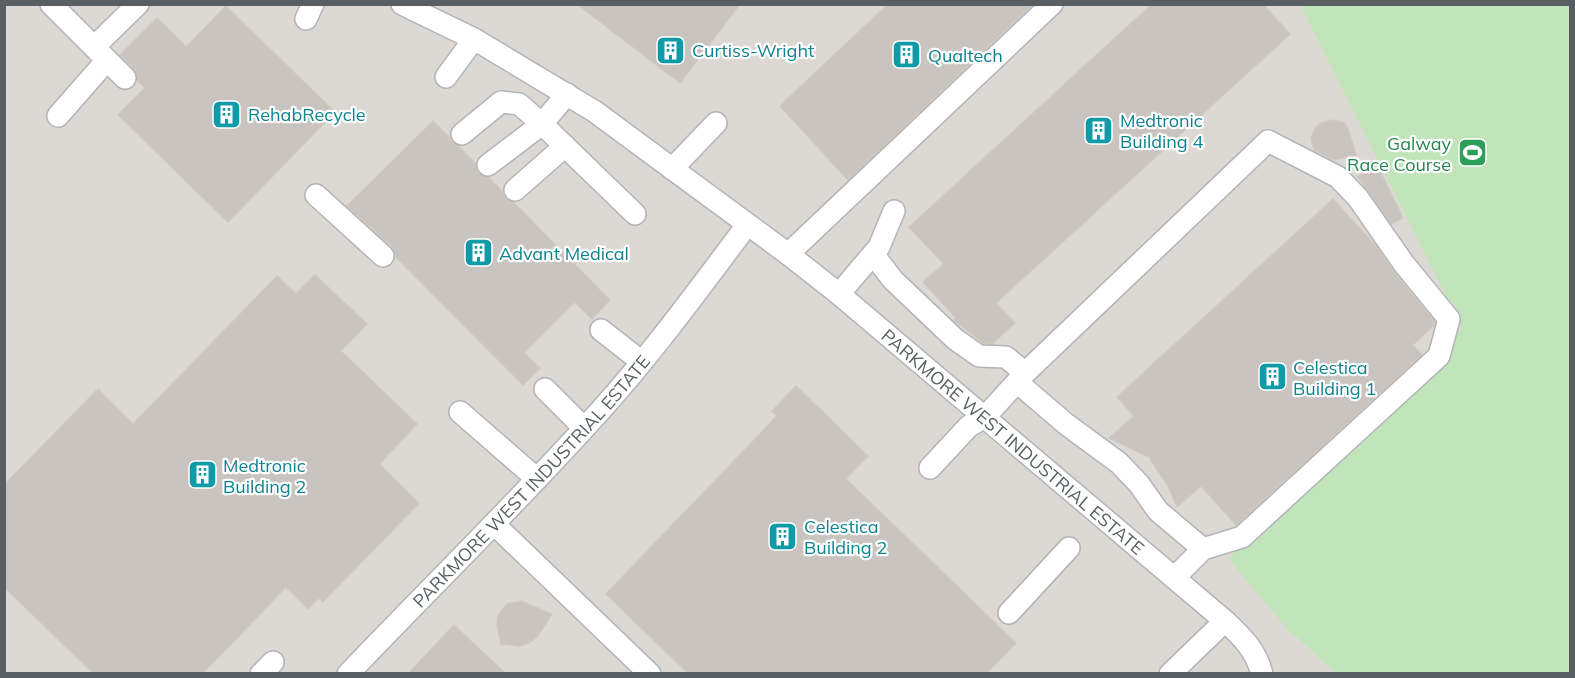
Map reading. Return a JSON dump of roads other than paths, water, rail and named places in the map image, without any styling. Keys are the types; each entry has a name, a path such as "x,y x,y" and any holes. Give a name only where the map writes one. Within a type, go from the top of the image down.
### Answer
{"street":[{"path":"51,4 125,78"},
{"path":"58,116 138,4"},
{"name":"PARKMORE WEST INDUSTRIAL ESTATE","path":"402,4 443,12 474,39 567,94 788,254 839,294 1225,621 1249,644 1257,657 1262,674"},
{"path":"788,254 1052,4"},
{"path":"446,77 474,39"},
{"path":"488,165 542,124 567,94"},
{"path":"462,135 501,102 519,104 635,214"},
{"path":"672,169 716,123"},
{"path":"930,468 969,426 985,417 1021,378 1268,141 1338,177 1358,198 1404,264 1449,319 1439,356 1242,537 1203,549 1174,578"},
{"path":"515,190 565,146"},
{"path":"316,195 383,256"},
{"path":"839,294 879,247 894,211"},
{"name":"PARKMORE WEST INDUSTRIAL ESTATE","path":"348,674 584,428 672,326 747,225"},
{"path":"873,254 893,280 956,339 979,356 1006,357 1021,378 1066,424 1119,463 1139,484 1158,511 1203,549"},
{"path":"602,330 642,362"},
{"path":"545,389 584,428"},
{"path":"460,412 537,479"},
{"path":"494,524 650,674"},
{"path":"1009,614 1069,548"},
{"path":"1170,674 1225,621"}],"place":[{"name":"Curtiss-Wright","path":"671,50"},
{"name":"Qualtech","path":"907,55"},
{"name":"RehabRecycle","path":"227,114"},
{"name":"Medtronic Building 4","path":"1099,130"},
{"name":"Galway Race Course","path":"1472,153"},
{"name":"Advant Medical","path":"478,253"},
{"name":"Celestica Building 1","path":"1272,377"},
{"name":"Medtronic Building 2","path":"202,475"},
{"name":"Celestica Building 2","path":"783,536"}]}
